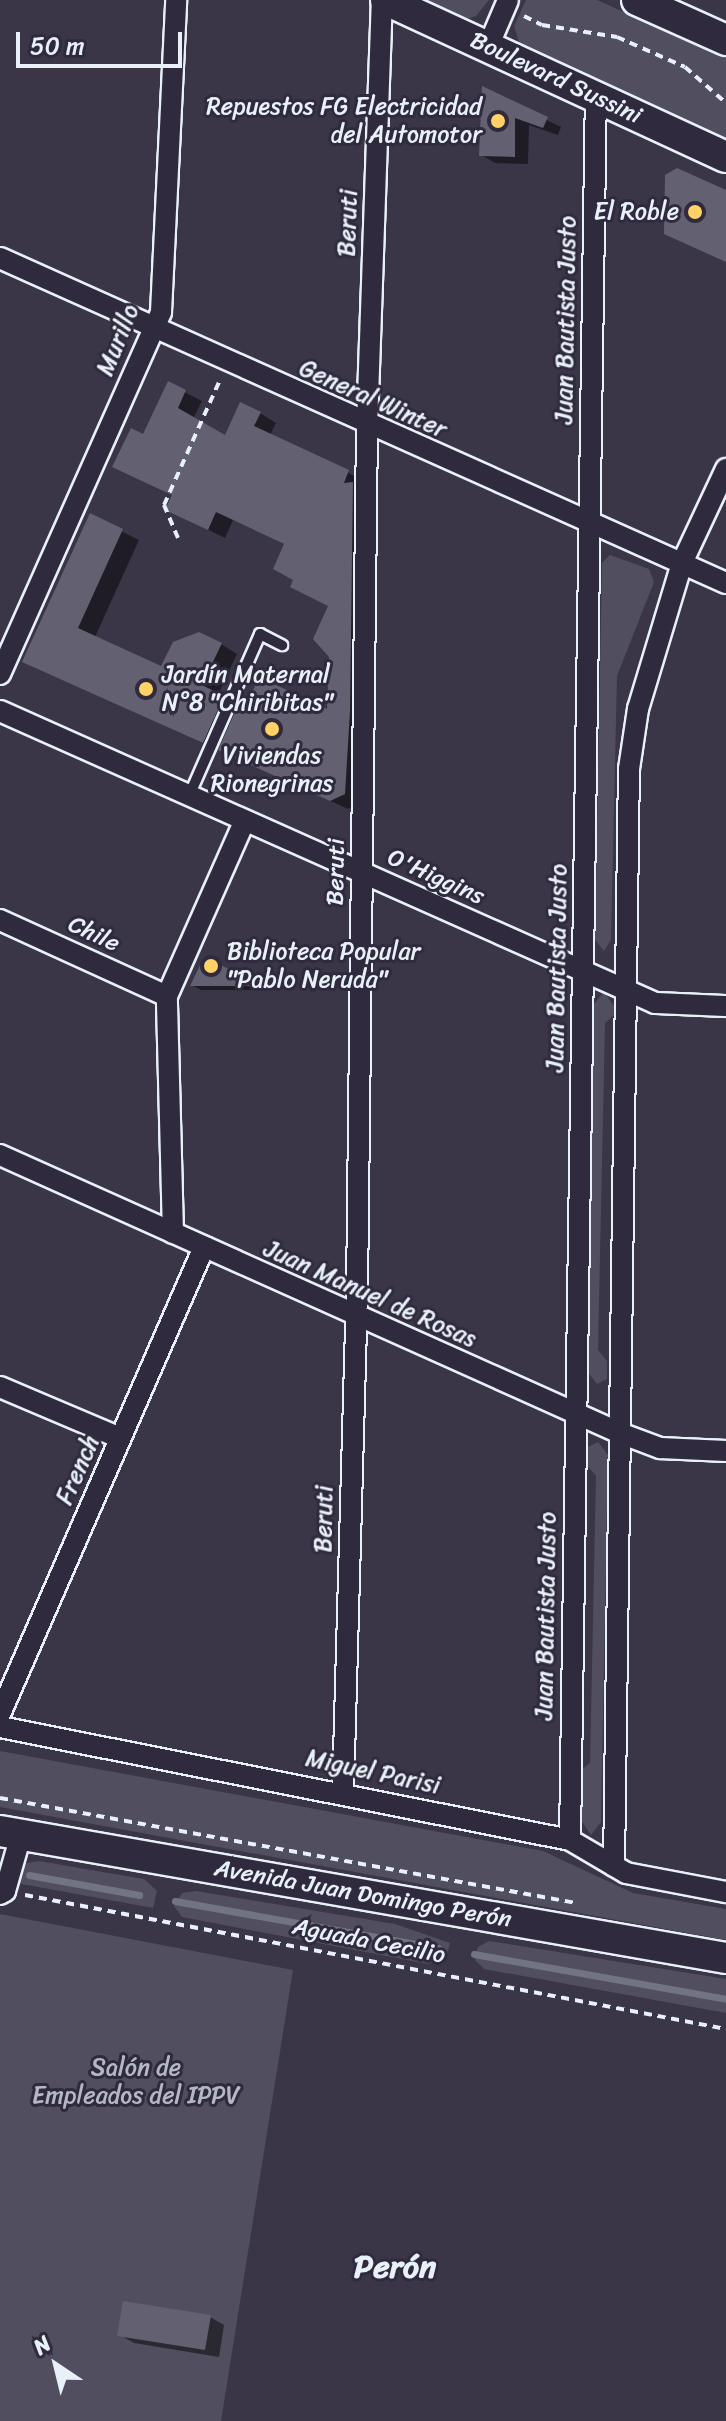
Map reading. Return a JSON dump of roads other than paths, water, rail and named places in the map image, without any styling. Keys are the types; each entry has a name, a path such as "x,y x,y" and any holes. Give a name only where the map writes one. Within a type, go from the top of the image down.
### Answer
{"main road":[{"name":"Boulevard Sussini","path":"384,0 726,157"},
{"path":"637,0 726,40"},
{"name":"Avenida Juan Domingo Perón","path":"11,1833 726,1958"}],"street":[{"name":"Murillo","path":"0,674 161,312 176,0"},
{"name":"Beruti","path":"343,1792 356,1317 367,426 384,0"},
{"path":"488,47 506,4"},
{"name":"Juan Bautista Justo","path":"570,1840 596,97"},
{"name":"General Winter","path":"0,258 367,426 726,583"},
{"path":"614,1866 623,990 629,769 638,709 682,563 726,469"},
{"name":"O'Higgins","path":"0,711 623,990 655,1003 726,1006"},
{"path":"173,1233 167,996 244,822"},
{"name":"Chile","path":"0,920 167,996"},
{"name":"Juan Manuel de Rosas","path":"0,1155 620,1433 660,1448 726,1451"},
{"name":"French","path":"0,1714 204,1247"},
{"path":"0,1387 120,1438"},
{"name":"Miguel Parisi","path":"0,1727 343,1792 570,1840 614,1866 726,1892"},
{"path":"3,1892 11,1833"}],"lane":[{"path":"189,796 260,634 282,645"}],"waterway":[{"path":"29,1875 139,1895"},
{"path":"175,1901 438,1948"},
{"path":"474,1954 726,1999"}],"place":[{"name":"Repuestos FG Electricidad del Automotor","path":"498,121"},
{"name":"El Roble","path":"695,212"},
{"name":"Jardín Maternal N°8 \"Chiribitas\"","path":"146,689"},
{"name":"Viviendas Rionegrinas","path":"272,729"},
{"name":"Biblioteca Popular \"Pablo Neruda\"","path":"211,966"}],"district":[{"name":"Perón","path":"395,2267"}],"park label":[{"name":"Salón de Empleados del IPPV","path":"136,2082"}]}
